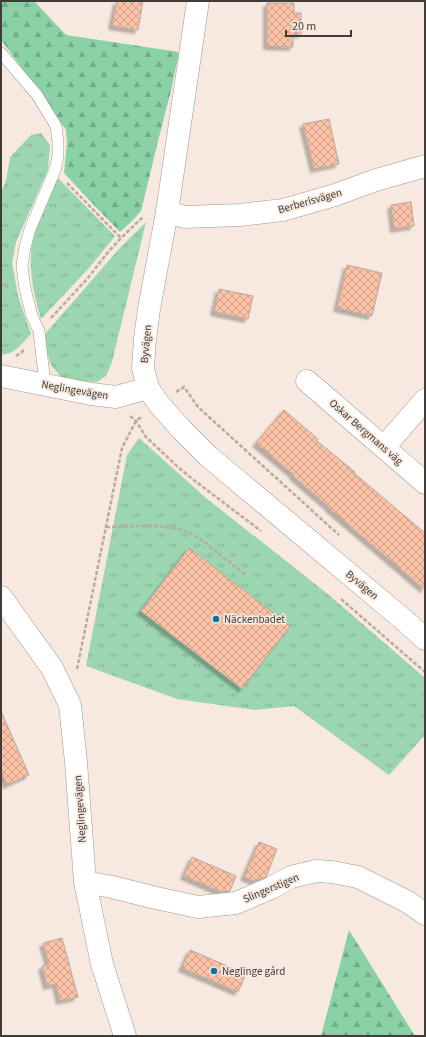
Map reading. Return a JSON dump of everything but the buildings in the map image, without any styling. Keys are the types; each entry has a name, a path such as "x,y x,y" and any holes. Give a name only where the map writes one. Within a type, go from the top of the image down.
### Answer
{"street":[{"name":"Byvägen","path":"198,1 167,212 145,338 143,368 148,388 159,404 181,429 208,456 425,639"},
{"name":"Berberisvägen","path":"167,212 185,217 240,215 283,210 425,166"},
{"name":"Neglingevägen","path":"1,376 91,394 116,397 148,388"},
{"name":"Oskar Bergmans väg","path":"307,381 425,483"},
{"path":"384,447 425,400"},
{"name":"Neglingevägen","path":"1,597 52,668 70,705 85,882 102,964 125,1036"},
{"name":"Slingerstigen","path":"85,882 198,907 236,903 271,888 291,877 316,871 332,872 358,877 408,902 425,914"}],"lane":[{"path":"1,53 37,95 56,126 58,156 55,170 30,229 22,266 25,289 32,316 39,331 45,384"}],"path":[{"path":"55,170 122,238"},
{"path":"13,358 22,352 39,331 122,238 141,220 151,207 167,212"},
{"path":"127,414 136,421 146,437 178,467 262,532"},
{"path":"70,705 122,448 136,421"},
{"path":"106,527 158,526 190,532 246,575"},
{"path":"337,595 425,672"}],"green space":[{"path":"1,1 34,1 66,35 179,52 171,91 141,211 120,232 64,173 67,142 66,130 1,40"},
{"path":"41,133 50,145 48,170 16,242 12,263 18,296 31,334 14,351 1,354 1,192 6,181 10,157 31,135"},
{"path":"58,178 115,236 89,268 41,319 31,273 31,250 36,227"},
{"path":"146,222 112,362 106,376 97,382 67,380 60,376 51,365 47,352 45,334 118,250"},
{"path":"139,438 206,498 329,595 425,678 425,735 389,775 294,706 255,710 177,699 86,666 127,455"},
{"path":"349,930 415,1036 321,1036"}],"place":[{"name":"Näckenbadet","path":"216,619"},
{"name":"Neglinge gård","path":"214,971"}]}
